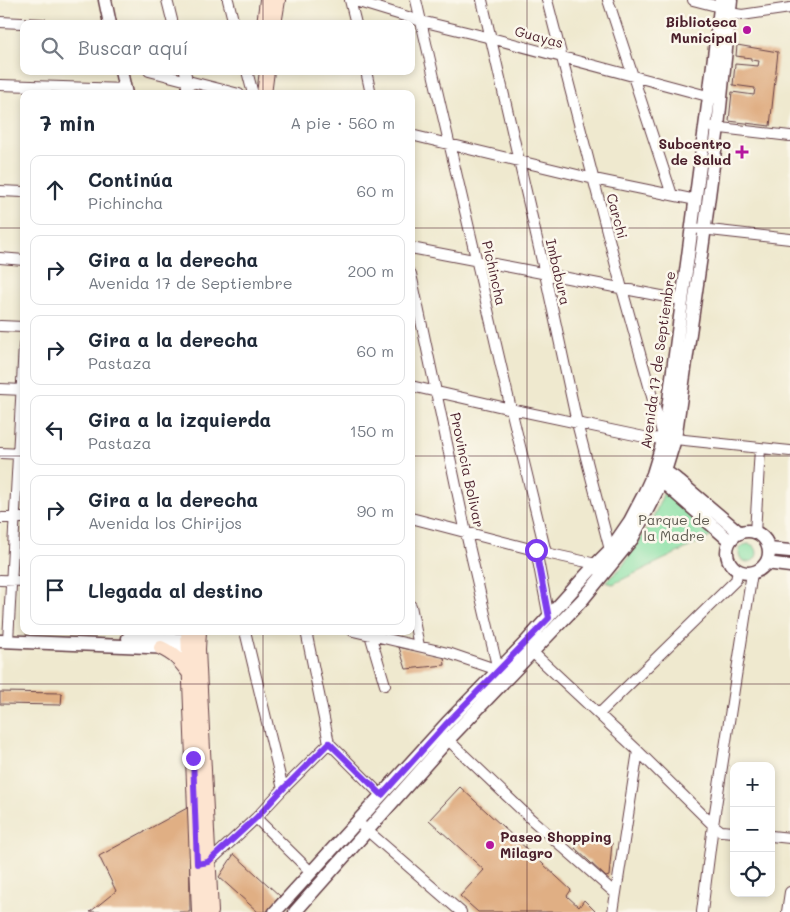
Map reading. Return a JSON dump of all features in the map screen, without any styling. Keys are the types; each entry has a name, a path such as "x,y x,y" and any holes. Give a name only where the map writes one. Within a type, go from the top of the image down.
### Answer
{"main road":[{"path":"264,20 267,0"},
{"path":"275,20 278,0"},
{"path":"255,90 257,75"},
{"path":"265,90 266,75"},
{"path":"193,640 190,674 202,863 211,912"},
{"path":"193,640 202,863 199,912"},
{"path":"162,648 173,654 190,674"}],"street":[{"path":"105,0 109,20"},
{"path":"167,0 172,20"},
{"path":"228,0 233,20"},
{"path":"351,0 355,20"},
{"name":"Guayas","path":"351,0 715,98"},
{"name":"Pichincha","path":"416,0 511,409 541,551 549,618"},
{"name":"Imbabura","path":"482,0 577,423 610,550"},
{"name":"Carchi","path":"547,0 622,289 669,439"},
{"path":"608,0 672,195"},
{"path":"693,0 725,6 742,15 790,8"},
{"name":"Avenida 17 de Septiembre","path":"276,912 382,795 444,735 528,648 584,599 632,538 659,473 669,439 715,98 725,6"},
{"path":"0,22 20,23"},
{"path":"122,75 125,90"},
{"path":"248,75 253,90"},
{"path":"367,75 370,90"},
{"path":"186,90 186,76 227,90"},
{"path":"0,85 104,90"},
{"path":"711,127 790,136"},
{"name":"Avenida 17 de Septiembre","path":"669,439 682,300 698,229 696,200 711,127"},
{"path":"415,136 594,179 696,200"},
{"path":"0,191 20,192"},
{"path":"698,229 790,239 790,234"},
{"path":"415,249 682,300"},
{"path":"0,258 20,260"},
{"name":"Provincia Bolivar","path":"415,293 466,533 498,670"},
{"path":"0,326 20,327"},
{"path":"415,387 649,438 790,452"},
{"path":"0,389 20,390"},
{"path":"755,533 760,448"},
{"path":"0,453 20,454"},
{"path":"659,473 740,533"},
{"path":"659,473 730,541"},
{"name":"Avenida 17 de Septiembre","path":"298,911 367,831 498,670 528,648 549,618 610,550 630,522 643,496 659,473"},
{"path":"4,638 19,518 20,486"},
{"path":"0,518 19,518"},
{"path":"415,519 596,564 600,578"},
{"path":"750,531 755,533 763,538 769,549 766,564 760,570 752,573 738,571 729,561 727,547 730,541 740,533 750,531"},
{"path":"769,549 790,551"},
{"path":"766,564 790,566"},
{"path":"598,714 736,580 738,571"},
{"path":"702,912 713,825 752,573"},
{"path":"0,580 20,581"},
{"path":"415,626 419,646"},
{"path":"246,635 283,789"},
{"path":"307,635 329,743 382,795"},
{"path":"370,635 385,685"},
{"path":"377,635 448,653 498,670"},
{"path":"4,638 193,640"},
{"path":"4,638 162,648 193,640"},
{"path":"528,648 638,751 713,825 721,831 730,832"},
{"path":"444,735 531,819 615,893"},
{"path":"202,863 256,818 329,743"},
{"path":"613,912 638,751"},
{"path":"256,818 311,872"},
{"path":"357,822 461,912"},
{"path":"775,836 790,838"},
{"path":"787,912 790,892"},
{"path":"286,900 298,911"}],"green space":[{"name":"Parque de la Madre","path":"665,490 716,534 613,584 605,582 621,568 642,537 651,523"},
{"path":"748,544 754,547 757,553 754,559 748,562 742,559 739,553 742,547"}],"building":[{"path":"737,45 778,52 770,126 729,121 732,92 754,95 755,88 733,85 735,64 758,66 759,61 736,56"},
{"path":"399,647 444,657 445,665 406,669"},
{"path":"0,692 62,693 61,705 0,704"},
{"name":"Paseo Shopping Milagro","path":"460,787 571,890 567,896 579,907 584,900 596,912 478,912 460,896 484,870 429,820"},
{"path":"189,807 190,912 90,912 116,891 99,856"},
{"path":"585,837 612,843 609,876 606,877 575,848"},
{"path":"234,854 280,896 266,912 258,912 219,877"}],"place":[{"name":"Biblioteca Municipal","path":"747,30"},
{"name":"Subcentro de Salud","path":"742,152"},
{"name":"Paseo Shopping Milagro","path":"490,845"}],"route":[{"path":"193,758 197,864 208,862 256,818 329,743 382,795 447,723 549,618 536,550"}]}
